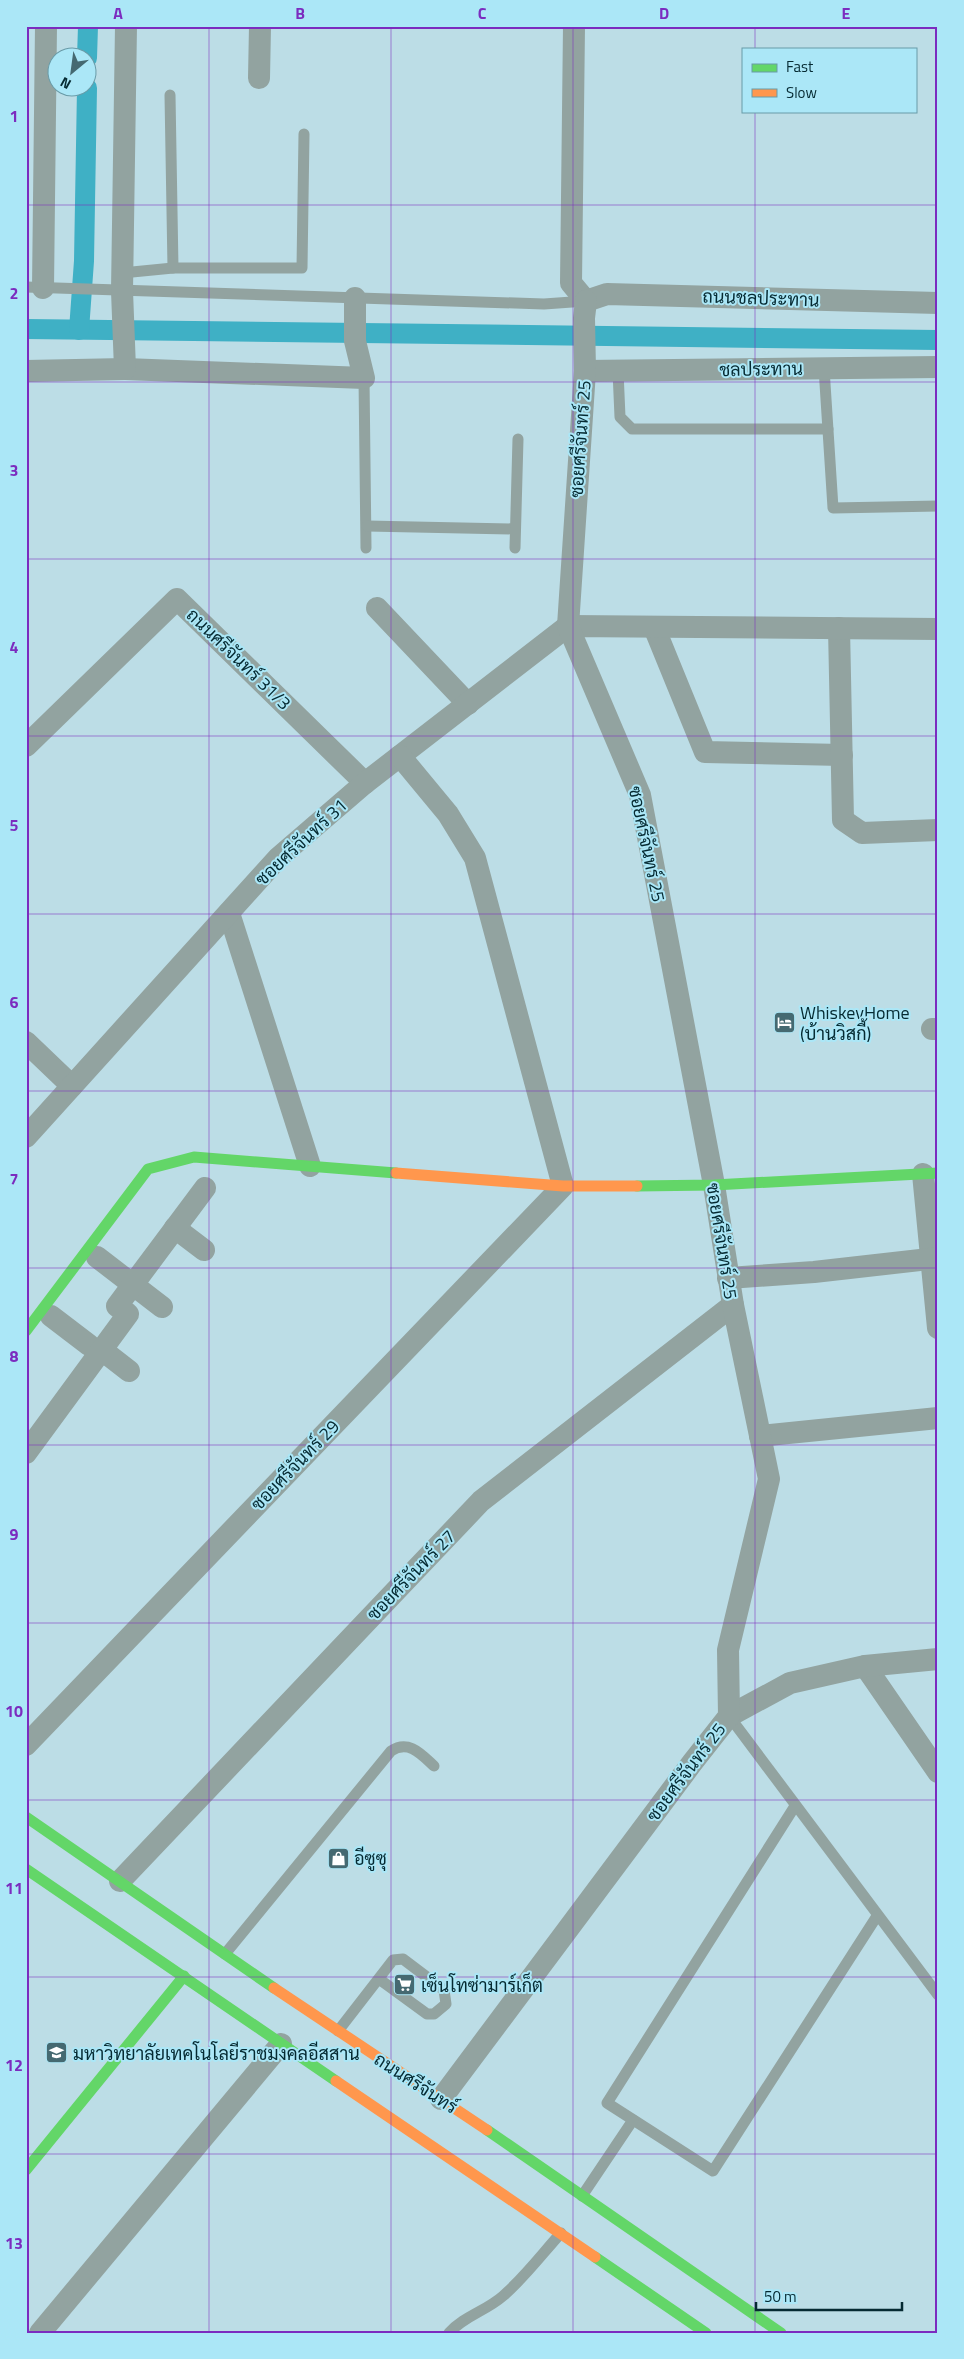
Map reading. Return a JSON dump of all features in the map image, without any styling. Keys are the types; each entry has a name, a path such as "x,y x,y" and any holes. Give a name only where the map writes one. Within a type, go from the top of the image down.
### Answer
{"main road":[{"path":"26,1331 148,1169 194,1157 563,1186 714,1185 930,1174"},
{"name":"ถนนศรีจันทร์","path":"26,1817 224,1954 305,2015 338,2031 441,2098 781,2333"},
{"path":"26,1869 184,1976 286,2038 561,2233 706,2333"},
{"path":"26,2170 184,1976"}],"street":[{"path":"44,288 46,26"},
{"path":"125,369 123,317 115,285 126,26"},
{"path":"259,78 260,26"},
{"path":"574,26 572,283 585,310"},
{"name":"ถนนชลประทาน","path":"585,310 607,294 938,303"},
{"path":"26,370 125,369 364,378 355,341 355,304"},
{"name":"ซอยศรีจันทร์ 25","path":"441,2098 729,1716 728,1650 769,1479 733,1305 714,1185 640,795 568,626 585,371 585,310"},
{"name":"ชลประทาน","path":"585,371 938,367"},
{"name":"ถนนศรีจันทร์ 31/3","path":"26,746 177,598 365,783"},
{"path":"377,608 468,704"},
{"path":"568,626 938,629"},
{"name":"ซอยศรีจันทร์ 31","path":"26,1137 278,858 365,783 568,626"},
{"path":"654,627 705,752 842,755"},
{"path":"840,628 843,820 862,833 938,830"},
{"path":"400,756 448,814 475,858 563,1186"},
{"path":"229,913 310,1166"},
{"path":"26,1042 72,1086"},
{"path":"930,1174 938,1328"},
{"name":"ซอยศรีจันทร์ 29","path":"26,1745 563,1186"},
{"path":"26,1429 95,1347 128,1314 117,1306 205,1188"},
{"path":"175,1228 204,1250"},
{"path":"97,1257 162,1306"},
{"path":"728,1278 814,1272 934,1258"},
{"name":"ซอยศรีจันทร์ 27","path":"120,1881 481,1501 733,1305"},
{"path":"50,1316 129,1371"},
{"path":"26,1453 95,1347 109,1318"},
{"path":"760,1436 938,1418"},
{"path":"729,1716 790,1683 865,1666 938,1659"},
{"path":"865,1666 938,1772"},
{"path":"40,2333 286,2038"}],"lane":[{"path":"170,95 173,268"},
{"path":"115,285 173,268 302,268 304,134"},
{"path":"44,288 115,285 355,304 544,304 585,310"},
{"path":"824,368 833,508 938,506"},
{"path":"618,371 620,417 632,429 828,429"},
{"path":"364,378 366,548"},
{"path":"515,548 518,439"},
{"path":"367,526 515,529"},
{"path":"729,1716 938,1995"},
{"path":"224,1954 391,1750 398,1746 407,1746 415,1750 434,1766"},
{"path":"795,1806 607,2103 713,2171 877,1916"},
{"path":"338,2031 393,1960 403,1959 444,1990 446,2004 434,2014 427,2014 379,1979"},
{"path":"582,2196 633,2120"},
{"path":"449,2333 464,2319 482,2311 504,2296 561,2233"}],"waterway":[{"path":"87,48 88,26"},
{"path":"79,330 84,261 87,98"},
{"path":"26,329 938,340"}],"traffic: fast":[{"path":"26,1331 148,1169 194,1157 396,1173"},
{"path":"637,1186 714,1185 938,1173"},
{"path":"26,1817 274,1988"},
{"path":"26,1869 336,2081"},
{"path":"26,2170 184,1976"},
{"path":"487,2130 781,2333"},
{"path":"595,2257 706,2333"}],"traffic: slow":[{"path":"396,1173 563,1186 637,1186"},
{"path":"274,1988 487,2130"},
{"path":"336,2081 595,2257"}],"place":[{"name":"WhiskeyHome (บ้านวิสกี้)","path":"784,1022"},
{"name":"อีซูซุ","path":"338,1858"},
{"name":"เซ็นโทซ่ามาร์เก็ต","path":"405,1985"},
{"name":"มหาวิทยาลัยเทคโนโลยีราชมงคลอีสสาน","path":"57,2053"}]}
